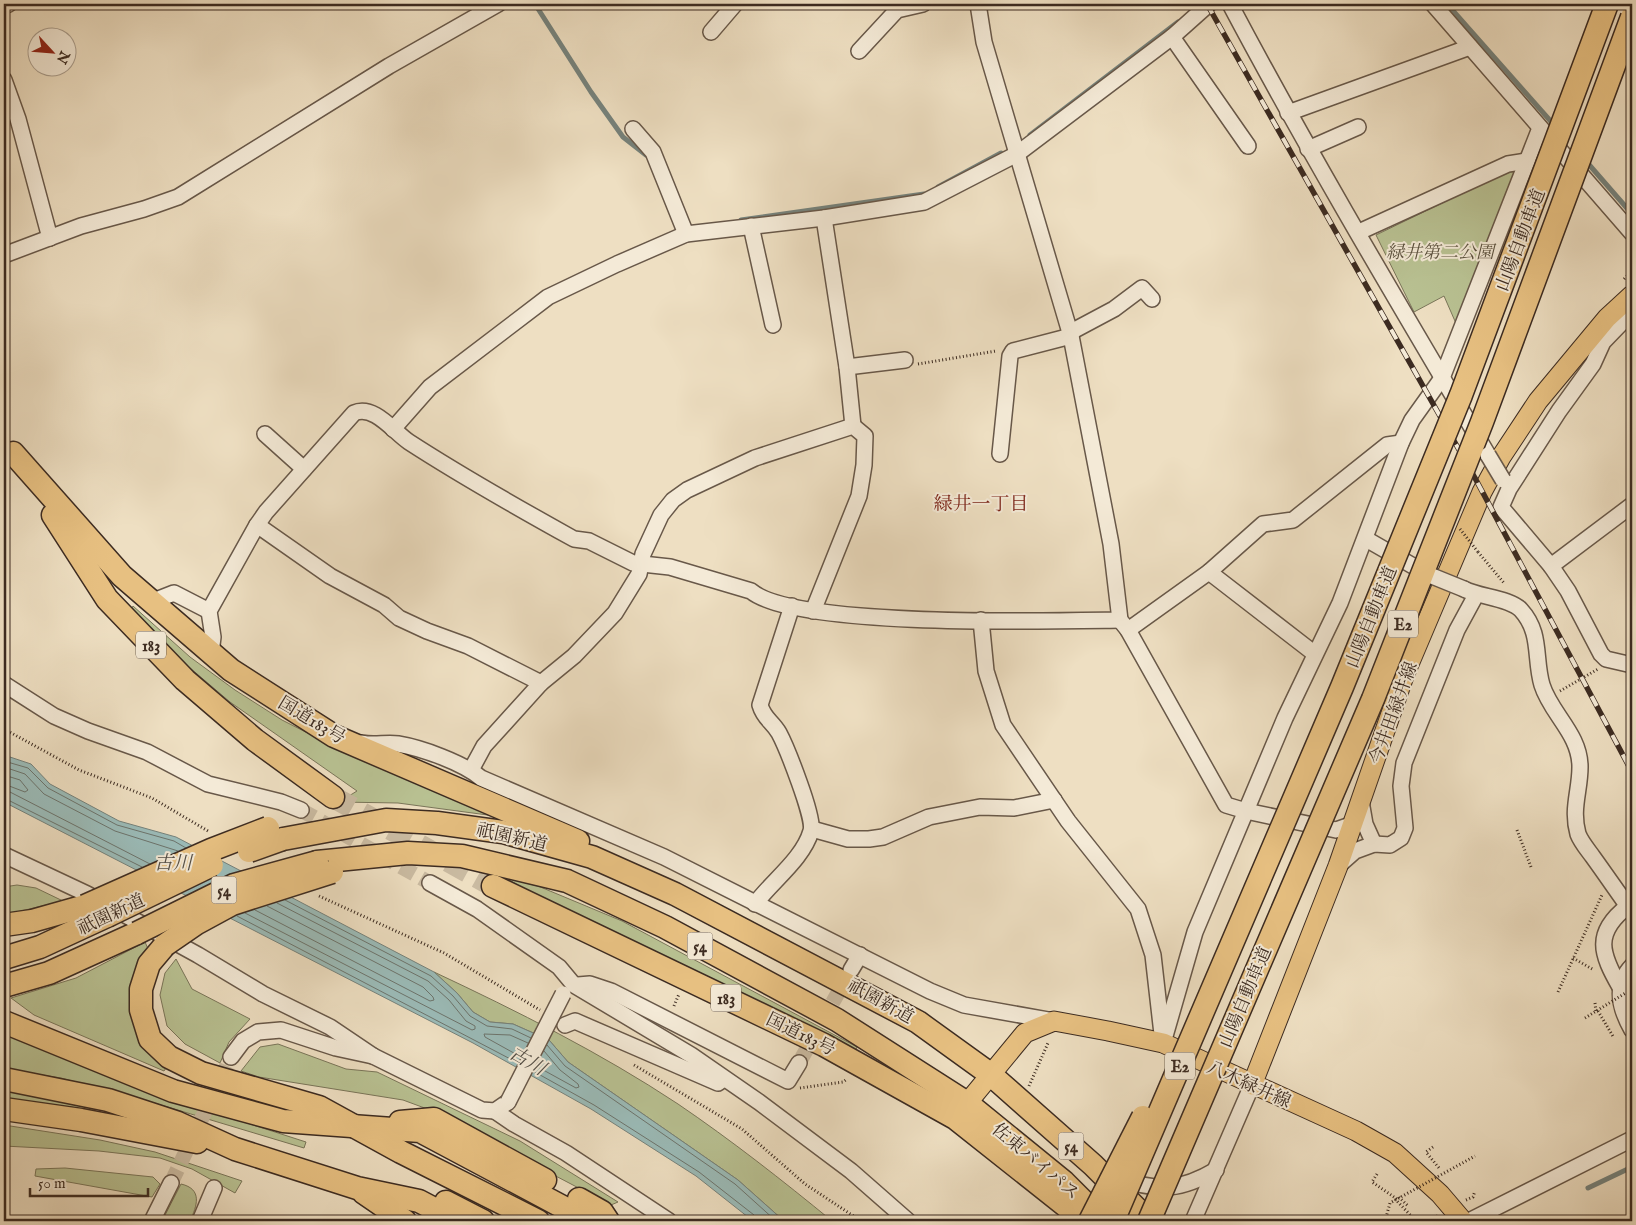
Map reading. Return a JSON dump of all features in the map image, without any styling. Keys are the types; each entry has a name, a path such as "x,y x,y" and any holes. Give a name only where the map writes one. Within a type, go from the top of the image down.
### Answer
{"highway":[{"name":"山陽自動車道","path":"1113,1221 1342,687 1461,395 1606,4"},
{"name":"山陽自動車道","path":"1149,1221 1373,698 1482,422 1632,17"},
{"name":"国道183号","path":"8,445 122,576 231,670 334,736 579,841 675,894"},
{"name":"国道183号","path":"8,445 107,599 192,686 255,740 334,797"},
{"name":"祇園新道","path":"4,958 40,947 276,834 386,820 437,823 503,832 592,857 675,894 918,1022 990,1074"},
{"path":"4,925 32,921 85,906 211,850 276,834"},
{"name":"祇園新道","path":"4,986 49,973 137,933 234,885 408,853 462,856 567,881 665,927 837,1020 961,1110"},
{"path":"324,867 232,904 197,923 165,945 149,964 141,989 141,1010 150,1039 169,1057 201,1073 319,1106 401,1152 538,1221"},
{"name":"国道183号","path":"493,886 961,1110 1085,1221"},
{"path":"1090,1221 1246,910"},
{"path":"4,1022 174,1091 283,1121 420,1131 589,1221"},
{"name":"佐東バイパス","path":"990,1074 1093,1165 1149,1221"},
{"path":"4,1079 108,1100 178,1123 235,1149 357,1188 419,1201 458,1221"},
{"path":"4,1109 80,1120 235,1149"},
{"name":"佐東バイパス","path":"961,1110 1064,1182 1103,1221"},
{"path":"357,1127 434,1119 602,1212 608,1221"},
{"path":"357,1127 398,1163 512,1221"},
{"path":"357,1127 415,1146 561,1221"},
{"path":"357,1188 415,1186 482,1221"},
{"path":"357,1188 379,1221"},
{"path":"357,1188 388,1221"},
{"path":"357,1188 405,1221"},
{"path":"357,1188 428,1221"}],"main road":[{"name":"今井田緑井線","path":"1252,1085 1338,866 1345,833 1361,801 1404,676 1482,492 1496,465 1538,401 1606,318 1632,295"},
{"name":"八木緑井線","path":"1054,1021 1163,1043 1356,1131 1395,1154 1440,1194 1463,1221"},
{"path":"961,1110 1025,1033 1054,1021"}],"street":[{"path":"4,6 8,4"},
{"path":"4,255 81,226 144,209 178,197 389,66 498,4"},
{"path":"710,32 735,4"},
{"path":"859,51 897,10 923,4"},
{"path":"978,4 984,42 1070,334 1111,544 1124,625 1226,805 1345,833"},
{"path":"393,429 430,387 548,297 686,234 824,218 924,202 1017,154 1172,37 1209,4"},
{"path":"1230,4 1308,149 1359,232 1442,378 1506,484"},
{"path":"1433,4 1632,233"},
{"path":"1172,37 1248,146"},
{"path":"1288,113 1470,47"},
{"path":"4,80 18,118 50,238"},
{"path":"1308,149 1358,127"},
{"path":"1163,1043 1195,932 1281,727 1340,603 1401,443 1412,420 1442,378 1540,128"},
{"path":"633,130 654,152 686,234"},
{"path":"1359,232 1508,164 1527,161"},
{"path":"813,611 859,496 864,465 865,436 853,426 847,367 824,218"},
{"path":"751,226 773,325"},
{"path":"1000,454 1010,356 1013,351 1070,334 1114,309 1142,288 1152,299"},
{"path":"1632,312 1603,342 1593,364 1506,484 1501,507 1550,566 1568,591 1601,654 1606,659 1632,665"},
{"path":"847,367 905,360"},
{"path":"211,653 213,637 209,611 258,525 266,512 304,469 354,413 359,411 367,411 393,429 406,441 486,491 566,535 574,539 589,541 641,565 670,567 751,591 759,597 813,611 849,615 1124,625 1209,572 1263,524 1293,520 1387,445 1401,443"},
{"path":"471,770 484,746 542,683 574,656 615,613 639,574 643,554 661,515 673,500 687,490 755,458 853,426"},
{"path":"265,434 304,469"},
{"path":"1550,566 1632,505"},
{"path":"258,525 330,576 384,605 399,618 427,631 468,646 542,683"},
{"path":"1366,539 1427,574 1470,592 1505,601 1520,608 1530,624 1539,650 1542,685 1548,699 1576,743 1580,767 1574,816 1579,837 1630,909 1617,915 1602,946 1606,963 1626,988"},
{"path":"1209,572 1315,654"},
{"path":"1338,866 1355,851 1374,844 1390,845 1401,838 1406,828 1401,786 1404,764 1470,592"},
{"path":"151,602 174,593 209,611"},
{"path":"755,904 767,888 792,862 807,841 812,829 799,783 778,732 763,716 760,705 792,606"},
{"path":"981,620 986,671 1002,724 1054,800 1109,874 1138,909 1153,954 1163,1043"},
{"path":"4,684 54,716 88,731 147,752 208,784 281,802 301,810"},
{"path":"334,736 371,745 396,744 412,747 471,770 481,778 664,857 860,956 964,1005 1054,1021"},
{"path":"812,829 848,839 869,839 883,837 929,817 980,807 1014,808 1054,800"},
{"path":"1361,801 1365,824 1374,844"},
{"path":"4,855 87,894 198,955 263,994 330,1027 373,1056 482,1110 501,1106 569,989 590,984 611,992 788,1081 799,1063"},
{"path":"430,883 477,909 559,967 569,989 691,1055 726,1079 851,1171 908,1221"},
{"path":"852,970 860,956"},
{"path":"1631,1024 1620,1001 1632,966"},
{"path":"565,1025 575,1020 718,1083 726,1079"},
{"path":"231,1057 242,1041 258,1032 281,1030 336,1048 373,1056"},
{"path":"1194,1221 1252,1085"},
{"path":"501,1106 514,1124 566,1153 669,1221"},
{"path":"1469,1221 1632,1139"},
{"path":"1093,1165 1137,1184 1166,1188 1178,1187 1197,1181 1216,1170"},
{"path":"152,1221 171,1183"},
{"path":"200,1221 214,1188"}],"path":[{"path":"905,360 910,365 1005,349"},
{"path":"1458,526 1504,583"},
{"path":"1558,693 1597,670 1606,659"},
{"path":"4,730 79,770 152,798 213,834"},
{"path":"1517,830 1531,867"},
{"path":"1558,992 1608,880"},
{"path":"312,892 329,902 444,953 565,1025"},
{"path":"1573,958 1598,972"},
{"path":"1585,1018 1626,988"},
{"path":"1595,1003 1597,1011 1614,1038"},
{"path":"1028,1087 1048,1043"},
{"path":"627,1060 742,1130 805,1184 861,1221"},
{"path":"797,1089 843,1082"},
{"path":"1433,1147 1426,1152 1443,1173"},
{"path":"1385,1221 1390,1203 1475,1156"},
{"path":"1377,1174 1372,1182 1408,1206"},
{"path":"1473,1197 1475,1190"},
{"path":"1397,1199 1416,1221"}],"green space":[{"name":"緑井第二公園","path":"1506,172 1520,172 1458,328 1444,296 1414,312 1376,235"},
{"path":"133,606 190,657 235,690 282,720 347,753 495,816 398,803 339,802 357,791 230,702 169,650 130,611"},
{"path":"506,878 538,886 622,921 857,1047 855,1052 531,893"},
{"path":"17,885 36,888 63,901 4,915 4,887"},
{"path":"145,942 149,951 136,975 168,1065 164,1071 34,1015 11,998 76,978"},
{"path":"176,959 192,989 250,1019 229,1042 220,1063 185,1044 167,1026 160,995 165,973"},
{"path":"434,972 558,1033 649,1085 737,1146 832,1221 784,1221 738,1180 568,1062 549,1040 513,1024 490,1022 473,1012 457,993"},
{"path":"4,1032 132,1086 306,1142 304,1148 151,1102 61,1078 4,1069"},
{"path":"278,1044 346,1069 377,1072 520,1141 618,1202 611,1205 430,1110 403,1100 259,1077 241,1071 260,1047"},
{"path":"4,1089 94,1107 92,1113 4,1099"},
{"path":"4,1125 100,1140 155,1152 242,1181 235,1193 192,1169 160,1158 99,1151 4,1146"},
{"path":"65,1168 153,1177 160,1184 152,1197 35,1176 36,1169"},
{"path":"181,1184 188,1186 195,1194 195,1210 190,1221 162,1221"}],"water":[{"name":"古川","path":"4,755 31,764 50,784 119,821 176,837 434,972 457,993 473,1012 490,1022 513,1024 549,1040 568,1062 738,1180 784,1221 753,1221 696,1176 591,1109 473,1043 4,802"}],"waterway":[{"path":"501,9 510,4"},
{"path":"535,4 591,92 623,137 646,155"},
{"path":"1447,4 1554,125"},
{"path":"1030,135 1178,22"},
{"path":"938,187 1001,153"},
{"path":"1585,160 1632,214"},
{"path":"741,220 924,194"},
{"path":"1588,1188 1632,1167"}],"tunnel":[{"path":"333,797 493,886"},
{"path":"301,810 430,883"},
{"path":"799,1063 848,975"},
{"path":"171,1183 231,1057"}],"railway":[{"path":"1207,4 1475,478 1632,772"}],"district":[{"name":"緑井一丁目","path":"981,503"}]}
